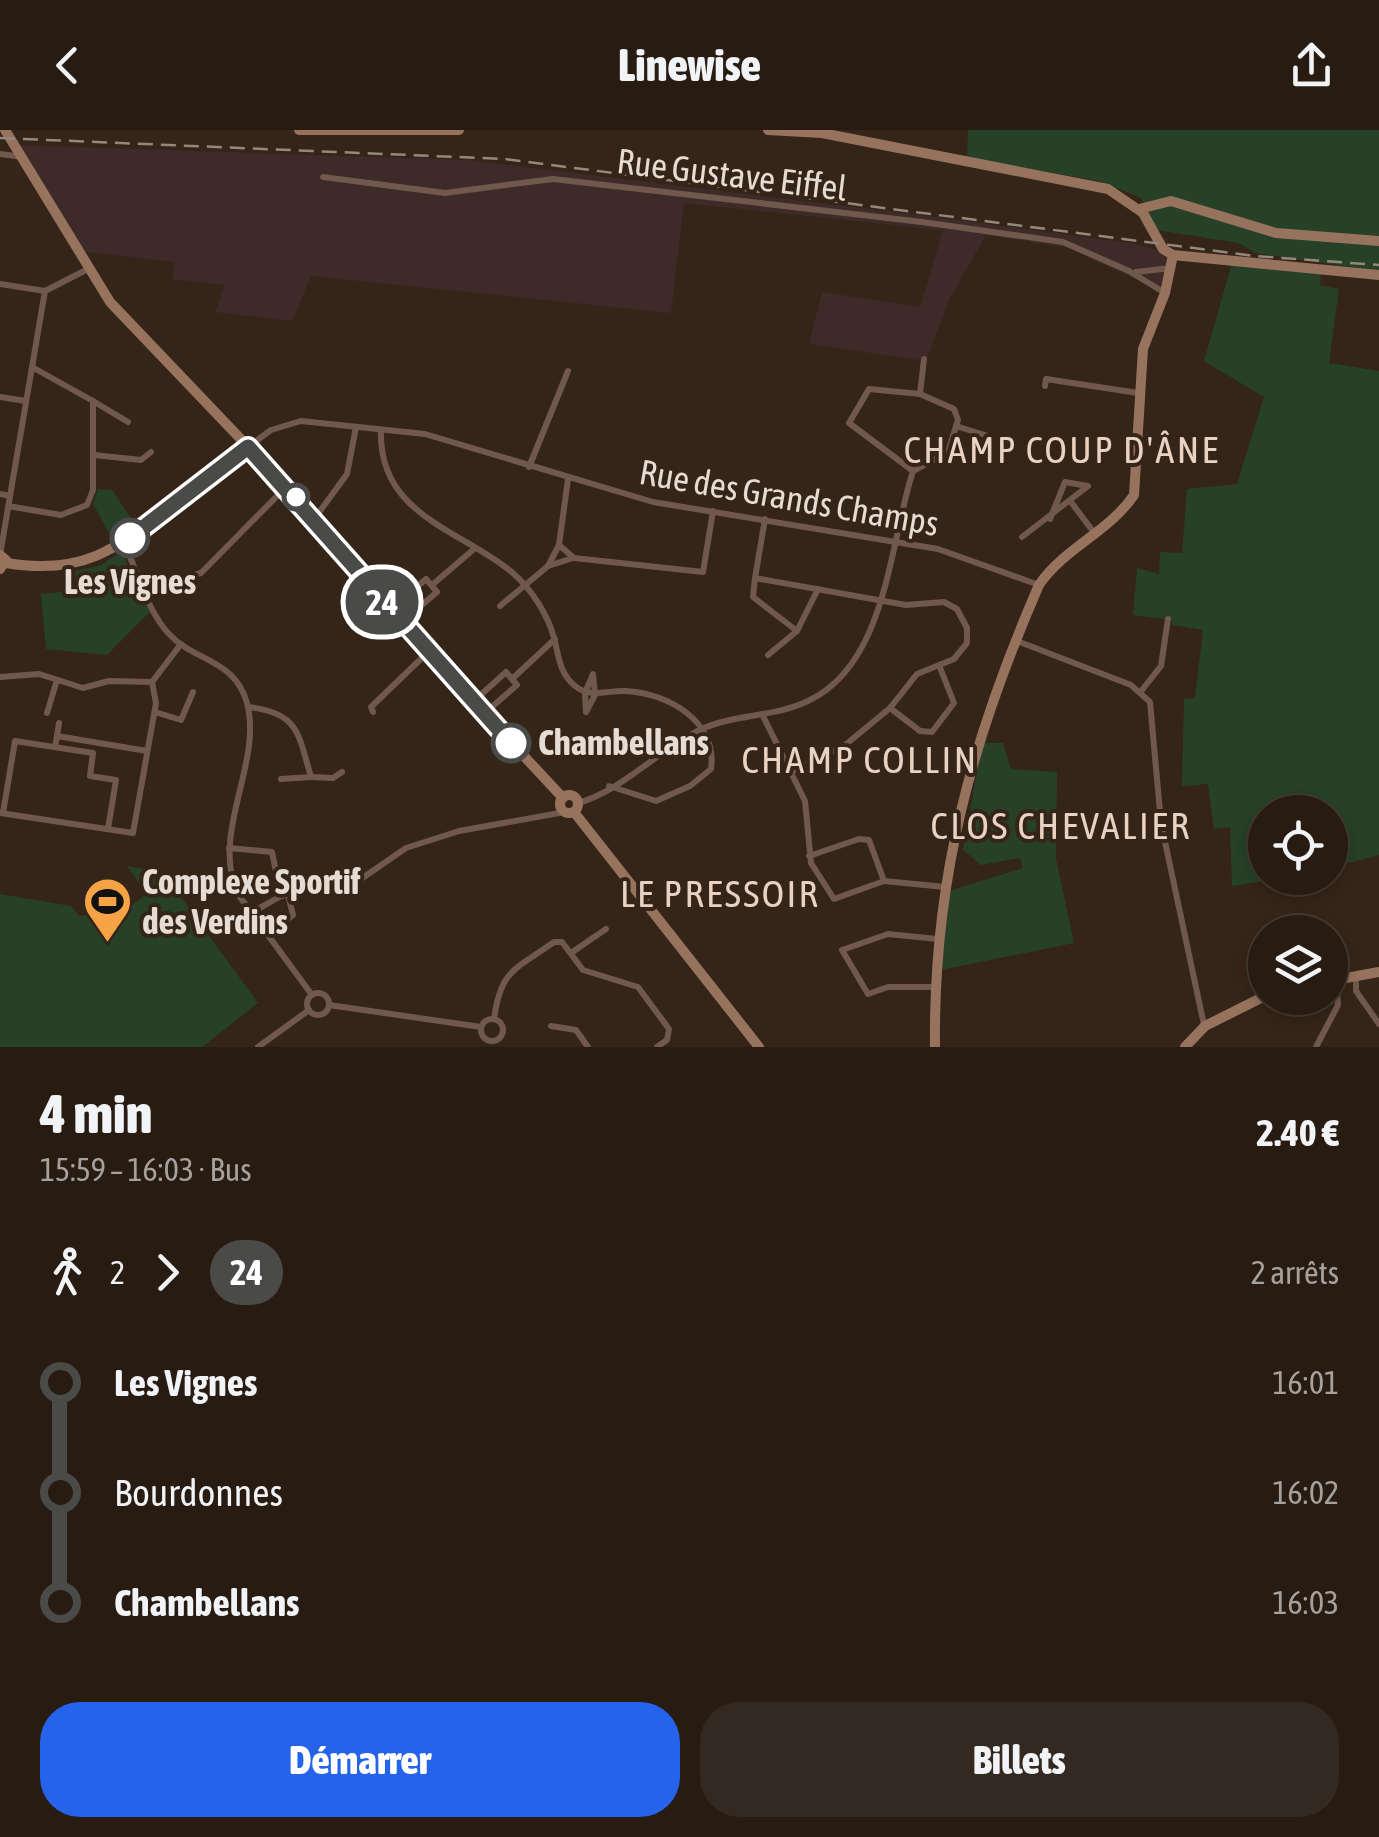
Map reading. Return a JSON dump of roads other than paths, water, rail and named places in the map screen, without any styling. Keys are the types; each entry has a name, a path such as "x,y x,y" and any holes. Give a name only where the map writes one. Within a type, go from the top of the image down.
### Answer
{"street":[{"path":"5,130 110,302 315,518 400,624 563,798 572,796 572,809 759,1047"},
{"path":"299,130 459,130"},
{"path":"768,130 822,133 1087,183 1118,194 1139,208 1163,249 1173,255 1379,276"},
{"path":"0,154 22,158"},
{"name":"Rue Gustave Eiffel","path":"323,177 435,192 541,179 1063,242 1130,271 1165,293"},
{"path":"1139,208 1165,201 1276,233 1379,241"},
{"path":"1148,218 1166,207 1183,206"},
{"path":"935,1047 937,939 970,762 1039,585 1057,562 1122,513 1134,496 1143,349 1165,293 1173,255"},
{"name":"Rue Gustave Eiffel","path":"1130,271 1171,268"},
{"path":"0,284 45,291 88,269"},
{"path":"45,291 2,560 73,566 124,544 248,447"},
{"path":"920,394 924,359"},
{"path":"32,367 128,422"},
{"path":"528,467 568,371"},
{"path":"1045,386 1046,379 1138,393"},
{"path":"251,913 285,896 346,885 406,848 459,831 572,809 702,728 806,703 836,681 870,634 913,471 948,452 956,426 954,409 920,394 869,389 849,423 913,471"},
{"path":"0,396 26,402"},
{"path":"8,506 61,515 87,505 93,490 93,401"},
{"name":"Rue des Grands Champs","path":"248,447 291,422 435,436 653,502 765,518 956,554 1039,585"},
{"path":"956,426 992,437"},
{"path":"315,518 347,474 356,427"},
{"path":"381,430 391,471 410,503 442,532 474,548 525,586 555,639 564,674 584,692 595,695 626,691 656,696 683,709 702,728 712,769 690,786 656,801 609,786"},
{"path":"94,455 141,460 151,452"},
{"path":"500,606 548,566 560,545 568,478"},
{"path":"1022,537 1050,519 1058,508 1065,482 1085,483 1088,489 1058,508"},
{"path":"145,589 200,573 286,486"},
{"path":"0,494 10,496"},
{"path":"1071,502 1095,534"},
{"path":"548,566 574,558 703,572 714,510"},
{"path":"765,518 753,597 797,631"},
{"path":"124,544 161,622 181,644 230,672 248,707 248,731 228,848 230,876 251,913 312,995 309,1010 258,1047"},
{"path":"560,545 574,558"},
{"path":"432,585 474,548"},
{"path":"755,578 916,605 944,602 957,609 966,622 967,643 954,659 917,674 890,708 844,746 792,771"},
{"path":"389,610 426,579 432,585 437,592 400,624"},
{"path":"768,655 797,631 818,590"},
{"path":"1141,691 1161,666 1168,619"},
{"path":"512,678 555,639"},
{"path":"1016,641 1141,691 1153,711 1161,822 1205,1026"},
{"path":"93,754 15,741 2,813 133,833 154,712 152,682 181,644"},
{"path":"373,712 372,706 428,652"},
{"path":"890,708 920,731 932,732 954,703 939,665"},
{"path":"474,701 506,672 512,678 517,685 485,713"},
{"path":"0,677 22,673 83,688 120,680 152,682"},
{"path":"593,674 595,695 586,712 584,692 593,674"},
{"path":"48,712 58,680"},
{"path":"154,712 182,720 194,692"},
{"path":"248,707 276,711 291,722 311,777"},
{"path":"763,716 804,801 810,856 834,898 884,881 962,878"},
{"path":"55,748 59,723"},
{"path":"57,736 147,751"},
{"path":"95,742 90,776 116,780 108,829"},
{"path":"281,778 333,778 342,772"},
{"path":"810,856 859,839 869,840 884,881"},
{"path":"228,848 272,852 292,916 268,935"},
{"path":"572,953 606,928"},
{"path":"934,987 888,987 868,994 842,950 888,934 937,939"},
{"path":"482,1027 494,1043 502,1030 494,1020 498,987 505,977 554,942 562,942 593,975 638,986 669,1029 667,1040 657,1047"},
{"path":"1348,977 1379,972"},
{"path":"1356,976 1356,991 1379,1024"},
{"path":"312,995 324,994 329,1004"},
{"path":"329,1004 482,1027 494,1020"},
{"path":"309,1010 320,1014 329,1004"},
{"path":"1184,1047 1205,1026 1248,1004"},
{"path":"1316,1047 1333,1015"},
{"path":"552,1026 576,1030 588,1047"}],"railway":[{"path":"0,138 505,159 1255,256 1379,265"}],"place":[{"name":"Les Vignes","path":"130,538"},
{"name":"Chambellans","path":"511,743"},
{"name":"Complexe Sportif des Verdins","path":"107,944"}],"district":[{"name":"CHAMP COUP D'ÂNE","path":"1062,450"},
{"name":"CHAMP COLLIN","path":"860,760"},
{"name":"CLOS CHEVALIER","path":"1061,826"},
{"name":"LE PRESSOIR","path":"720,894"}]}
